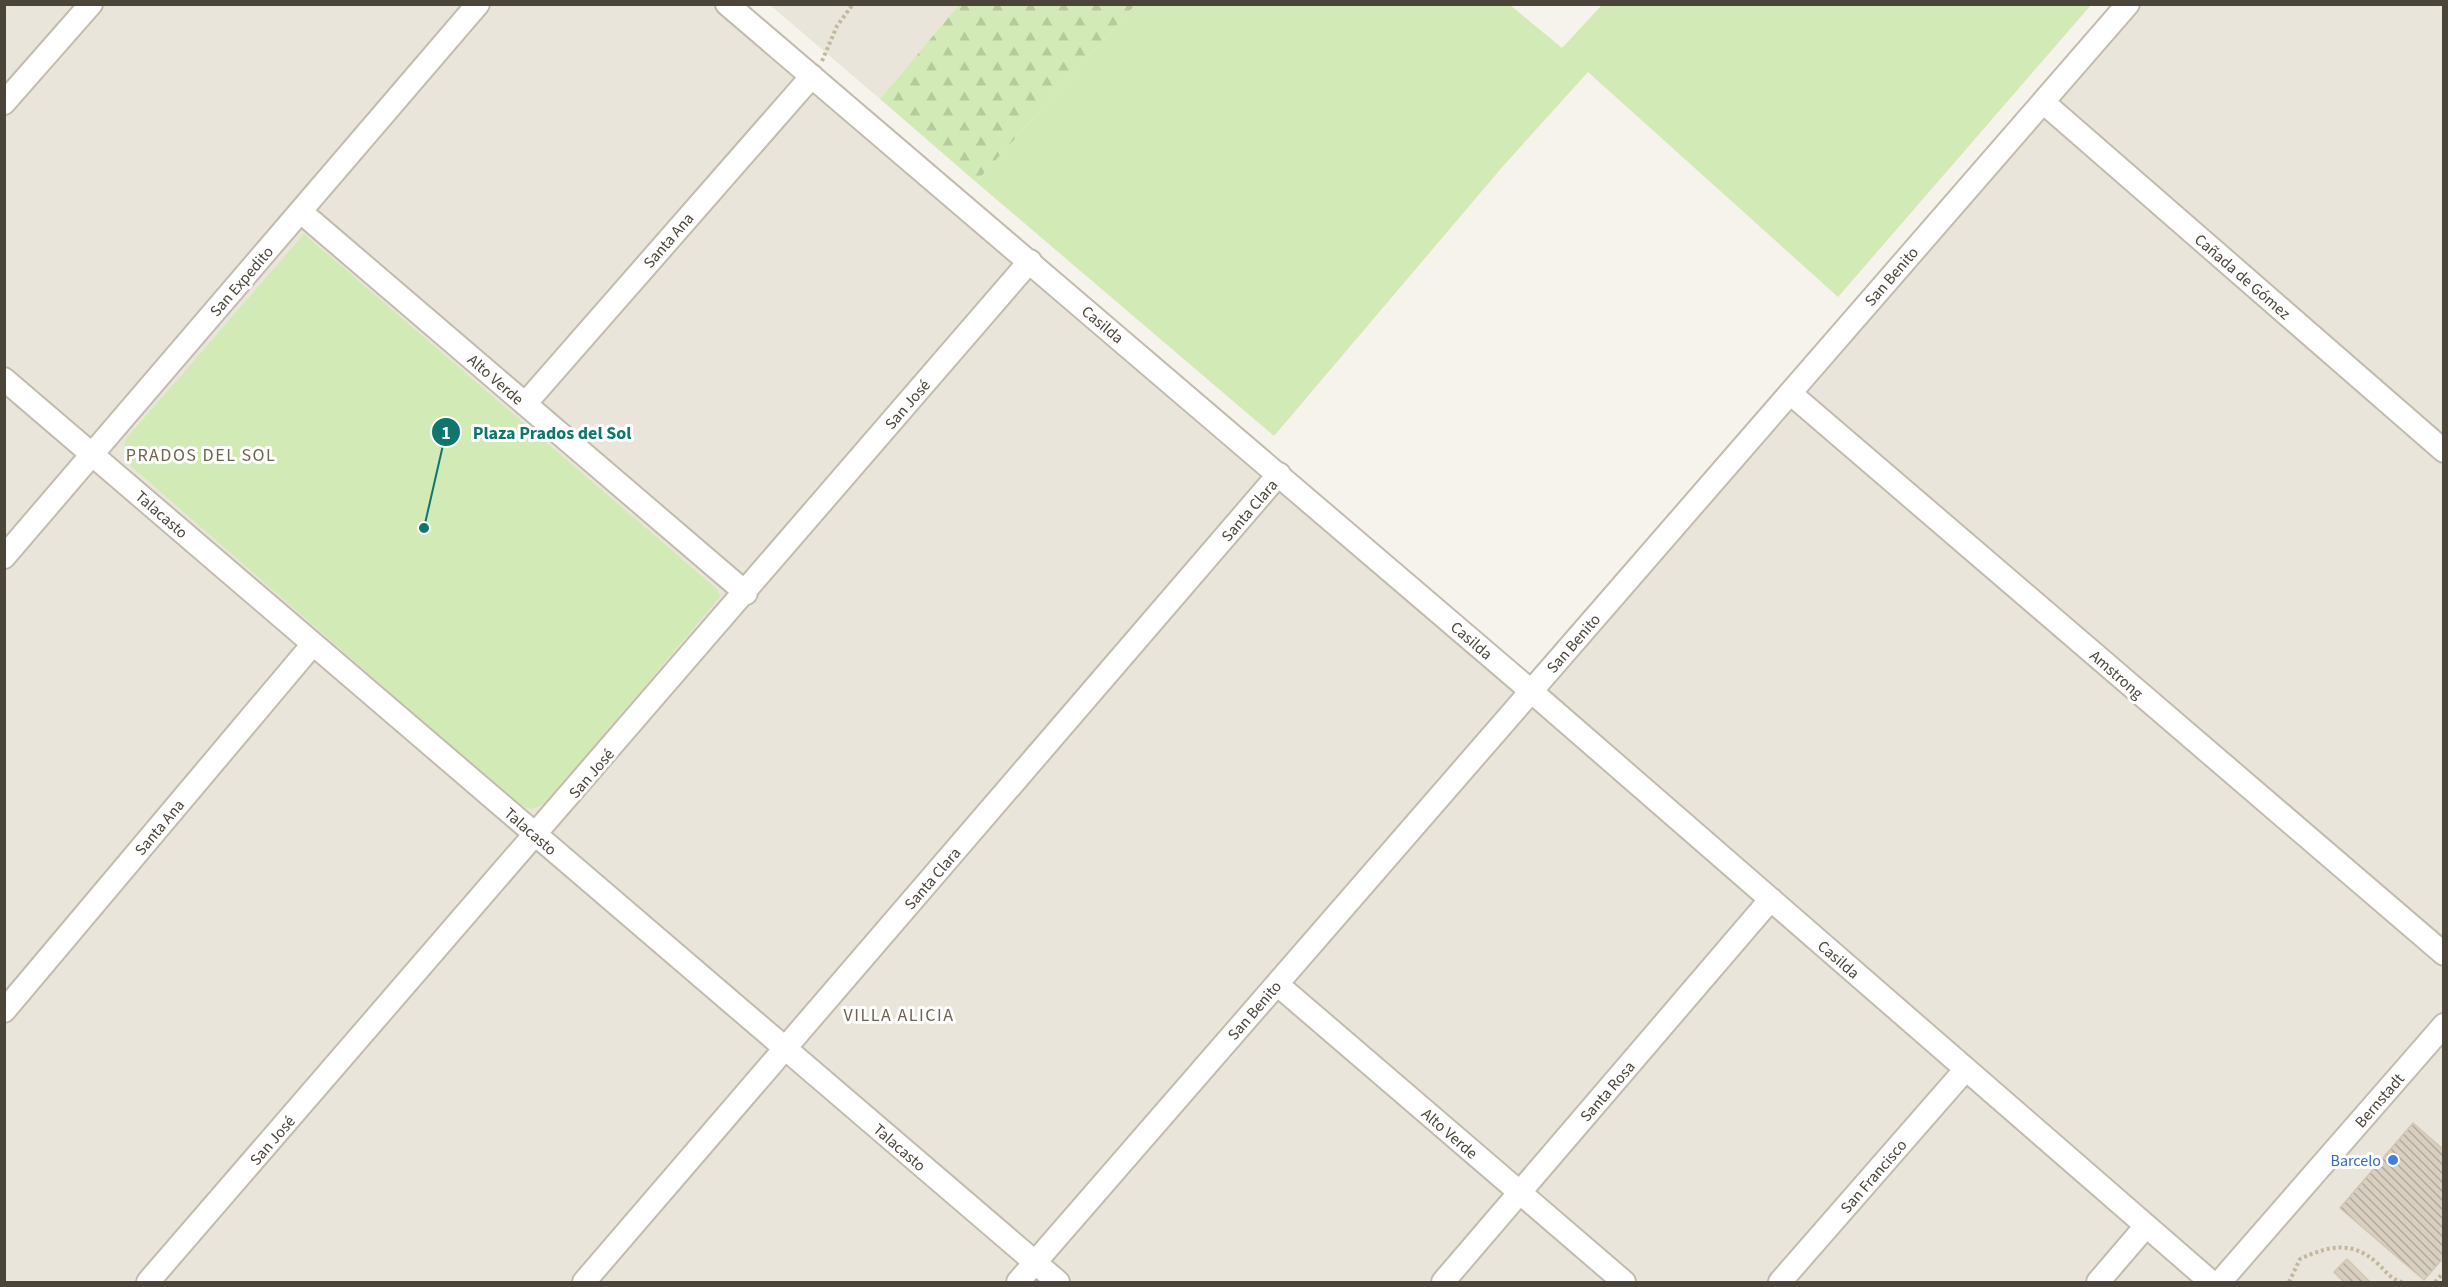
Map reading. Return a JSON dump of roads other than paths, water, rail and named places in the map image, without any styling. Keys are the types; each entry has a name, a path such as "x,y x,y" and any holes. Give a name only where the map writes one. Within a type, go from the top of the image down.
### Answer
{"street":[{"path":"4,103 91,4"},
{"name":"San Expedito","path":"4,557 478,4"},
{"name":"Casilda","path":"728,4 1531,691 2211,1282"},
{"name":"San Benito","path":"1018,1282 2128,4"},
{"name":"Santa Ana","path":"525,404 812,76"},
{"name":"Cañada de Gómez","path":"2043,102 2444,451"},
{"name":"Alto Verde","path":"301,212 746,592"},
{"name":"San José","path":"148,1282 537,836 1030,261"},
{"name":"Talacasto","path":"4,379 1058,1282"},
{"name":"Amstrong","path":"1790,393 2444,954"},
{"name":"Santa Clara","path":"584,1282 1279,474"},
{"name":"Santa Ana","path":"4,1011 313,644"},
{"name":"Santa Rosa","path":"1443,1282 1771,899"},
{"name":"Alto Verde","path":"1277,984 1624,1282"},
{"name":"Bernstadt","path":"2220,1282 2444,1025"},
{"name":"San Francisco","path":"1780,1282 1966,1069"},
{"path":"2098,1282 2146,1226"}],"place":[{"name":"Plaza Prados del Sol","path":"424,528"},
{"name":"Barcelo","path":"2393,1160"}],"district":[{"name":"PRADOS DEL SOL","path":"201,455"},
{"name":"VILLA ALICIA","path":"899,1015"}]}
